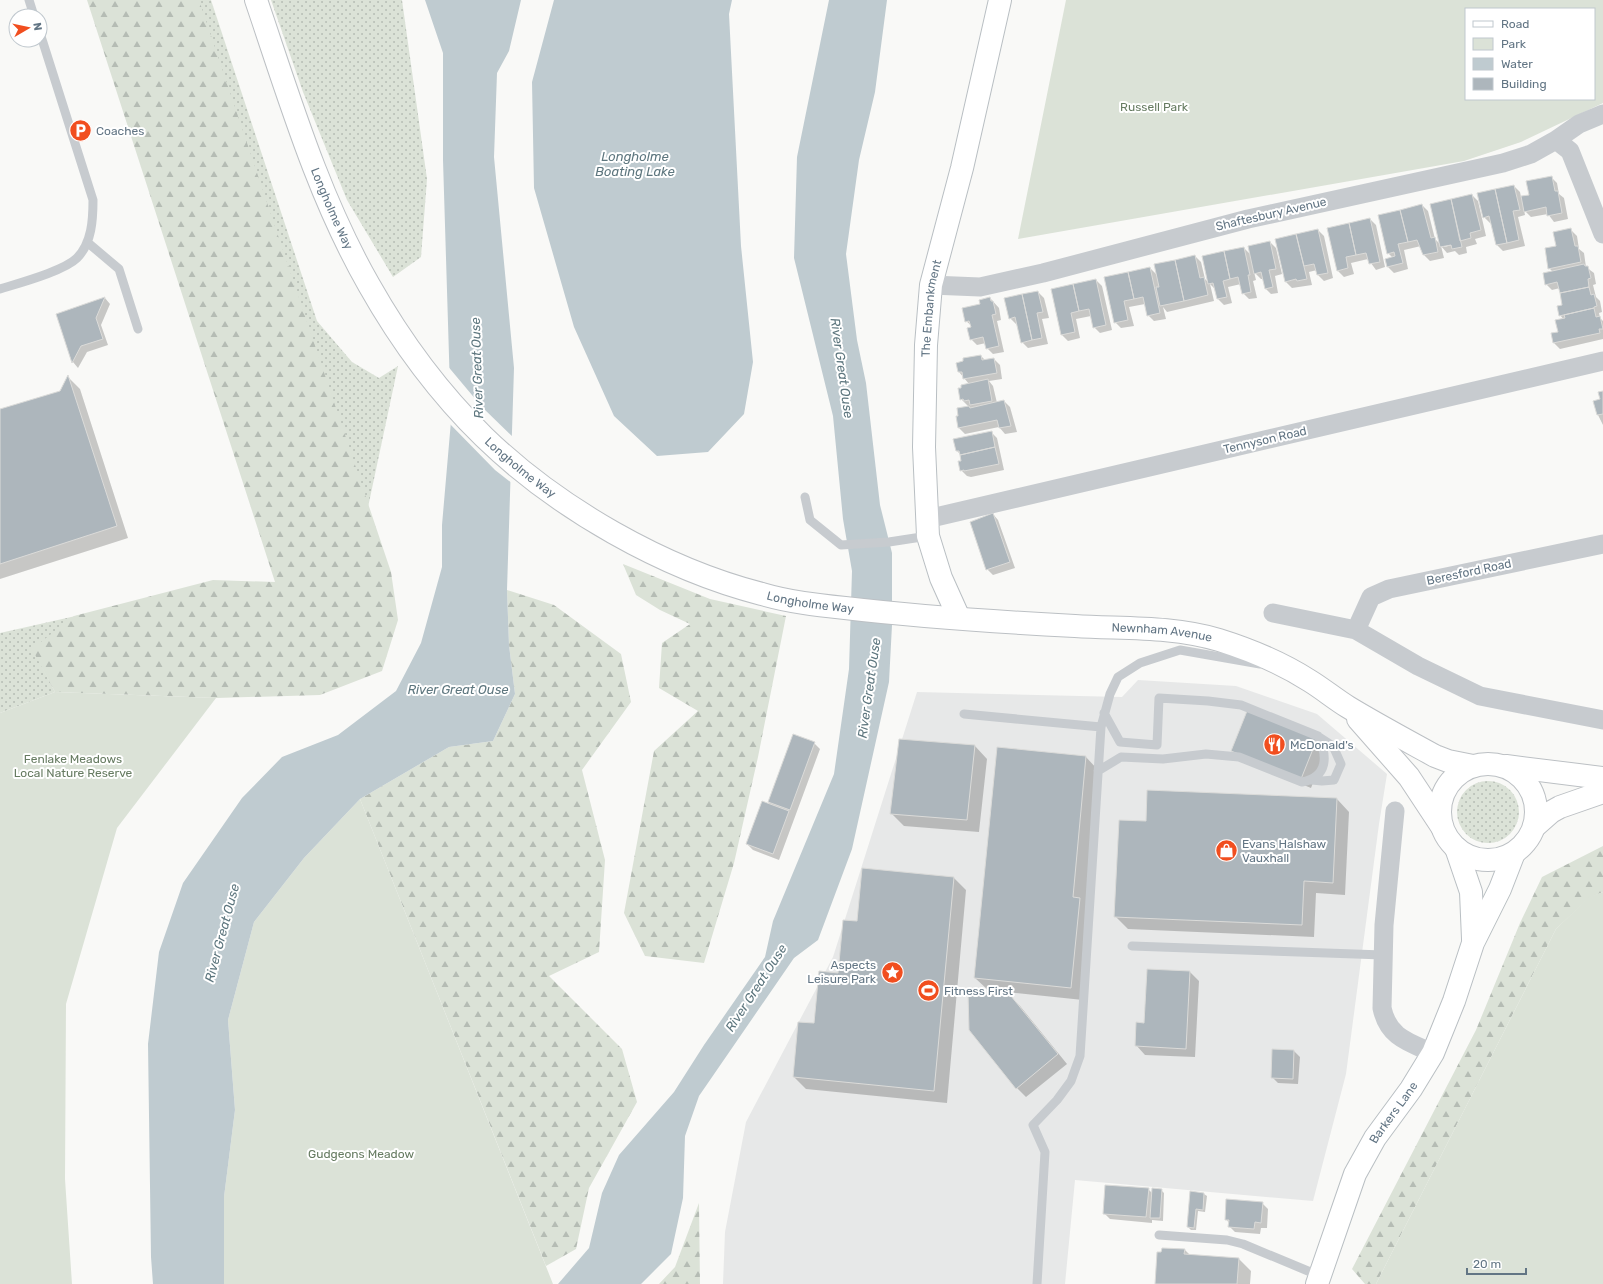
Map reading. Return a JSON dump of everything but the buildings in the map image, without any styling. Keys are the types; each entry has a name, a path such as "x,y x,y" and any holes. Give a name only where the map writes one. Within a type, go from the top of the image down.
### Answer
{"main road":[{"name":"Longholme Way","path":"256,0 317,175 340,229 368,284 408,348 425,370 456,408 497,449 534,480 629,542 664,559 730,585 764,595 807,604 908,615 959,618"},
{"name":"The Embankment","path":"959,618 941,578 927,528 924,440 926,345 931,285 962,168 1000,0"},
{"name":"Newnham Avenue","path":"959,618 1096,628 1151,628 1175,630 1213,638 1244,648 1287,668 1313,683 1346,706 1435,756 1448,761 1473,766"},
{"name":"Newnham Avenue","path":"1346,706 1409,777 1443,830"},
{"path":"1500,765 1515,772 1531,789 1535,801 1536,814 1534,827 1530,837 1523,846 1514,853 1503,858 1484,860 1466,855 1456,848 1448,840 1443,830 1440,818 1444,792 1451,781 1461,772 1473,766 1487,764 1500,765 1603,778"},
{"path":"1534,827 1551,812 1560,807 1603,792"},
{"name":"Barkers Lane","path":"1456,848 1471,892 1473,943"},
{"name":"Barkers Lane","path":"1319,1280 1344,1201 1355,1174 1375,1138 1410,1090 1432,1053 1454,1002 1473,943 1500,889 1514,853"}],"street":[{"name":"Shaftesbury Avenue","path":"931,285 980,287 1248,219 1503,163 1531,154 1556,140 1579,124 1603,114"},
{"path":"1556,140 1570,151 1603,234"},
{"name":"Tennyson Road","path":"927,528 1603,361"},
{"name":"Beresford Road","path":"1356,630 1370,597 1389,589 1603,544"},
{"path":"1273,613 1356,630 1418,666 1480,696 1603,720"},
{"path":"1395,811 1384,924 1382,1008 1384,1019 1396,1035 1404,1041 1432,1053"}],"lane":[{"path":"0,289 59,268 77,258 87,242 93,222 93,200 45,48"},
{"path":"87,242 120,269 138,329"},
{"path":"805,497 810,520 841,545 889,542 927,528"},
{"path":"1037,1284 1046,1152 1033,1125 1057,1100 1071,1081 1080,1056 1101,727 1110,694 1118,677 1140,663 1180,650 1287,668"},
{"path":"1098,772 1121,757 1163,759 1206,754 1239,757 1302,782 1312,780 1334,780 1341,764 1333,746 1318,736 1241,705 1159,698 1157,745 1120,742 1104,713"},
{"path":"964,714 1101,727"},
{"path":"1312,780 1320,772 1325,756 1323,746 1318,736"},
{"path":"1132,946 1383,955"},
{"path":"1159,1235 1227,1240 1243,1244 1319,1280"}],"shaded area":[{"name":"Aspects Leisure Park","path":"1138,680 1236,686 1317,714 1387,774 1346,1074 1313,1201 1075,1180 1065,1284 723,1284 725,1232 746,1122 833,957 917,692 1122,697"}],"green space":[{"path":"87,0 199,0 391,572 398,620 382,671 320,695 216,698 55,692 32,649 74,616 213,580 275,582"},
{"path":"177,0 211,0 317,321 352,362 379,378 398,366 360,545"},
{"path":"271,0 402,0 427,179 421,257 393,277 347,200 303,92"},
{"name":"Russell Park","path":"1066,0 1603,0 1603,103 1521,142 1464,161 1018,239"},
{"path":"623,564 710,599 786,616 758,757 734,863 704,963 645,956 624,913 654,751 698,711 659,688 662,643 690,624 660,610 636,595"},
{"path":"507,590 554,605 621,654 631,702 582,770 605,860 599,952 549,976 622,1049 637,1102 589,1188 576,1249 546,1266 360,799 449,747 493,741 515,694 509,645"},
{"path":"80,615 33,649 55,692 0,713 0,633"},
{"name":"Fenlake Meadows Local Nature Reserve","path":"55,692 216,698 117,828 66,1004 65,1179 72,1284 0,1284 0,713"},
{"path":"1482,781 1494,781 1510,790 1517,800 1519,812 1517,824 1510,834 1494,843 1482,843 1471,838 1462,829 1457,818 1457,806 1462,795 1471,786"},
{"name":"Gudgeons Meadow","path":"360,799 553,1284 224,1284 224,1197 235,1110 228,1020 254,922 304,858"},
{"path":"1603,846 1603,892 1589,898 1556,929 1376,1284 1365,1284 1352,1269 1476,1030 1520,923 1542,877"},
{"path":"1603,892 1603,1284 1376,1284 1556,929 1589,897"},
{"path":"699,1203 700,1284 659,1284 675,1267"}],"water":[{"name":"River Great Ouse","path":"425,0 521,0 509,51 497,73 494,157 514,368 507,590 509,645 515,694 493,741 449,747 360,799 304,858 254,922 228,1020 235,1110 224,1197 224,1284 153,1284 151,1257 148,1044 159,952 183,883 242,798 282,757 338,735 396,691 421,643 442,567 442,525 451,421 443,160 443,53"},
{"name":"Longholme Boating Lake","path":"554,0 732,0 729,14 741,246 753,362 744,414 708,452 657,456 614,416 574,327 534,188 532,82"},
{"name":"River Great Ouse","path":"829,0 887,0 875,92 859,160 846,254 857,340 866,383 880,505 892,553 892,625 889,682 852,849 818,940 794,958 699,1096 685,1136 683,1198 671,1254 641,1284 558,1284 589,1248 602,1193 619,1155 674,1092 704,1045 765,957 773,921 834,774 849,669 852,571 843,519 833,416 794,258 797,157"}],"pier":[{"path":"446,364 482,407 514,438 513,484 495,470 448,422"}],"place":[{"name":"Coaches","path":"80,131"},
{"name":"McDonald's","path":"1274,745"},
{"name":"Evans Halshaw Vauxhall","path":"1226,851"},
{"name":"Aspects Leisure Park","path":"892,972"},
{"name":"Fitness First","path":"928,991"}]}
